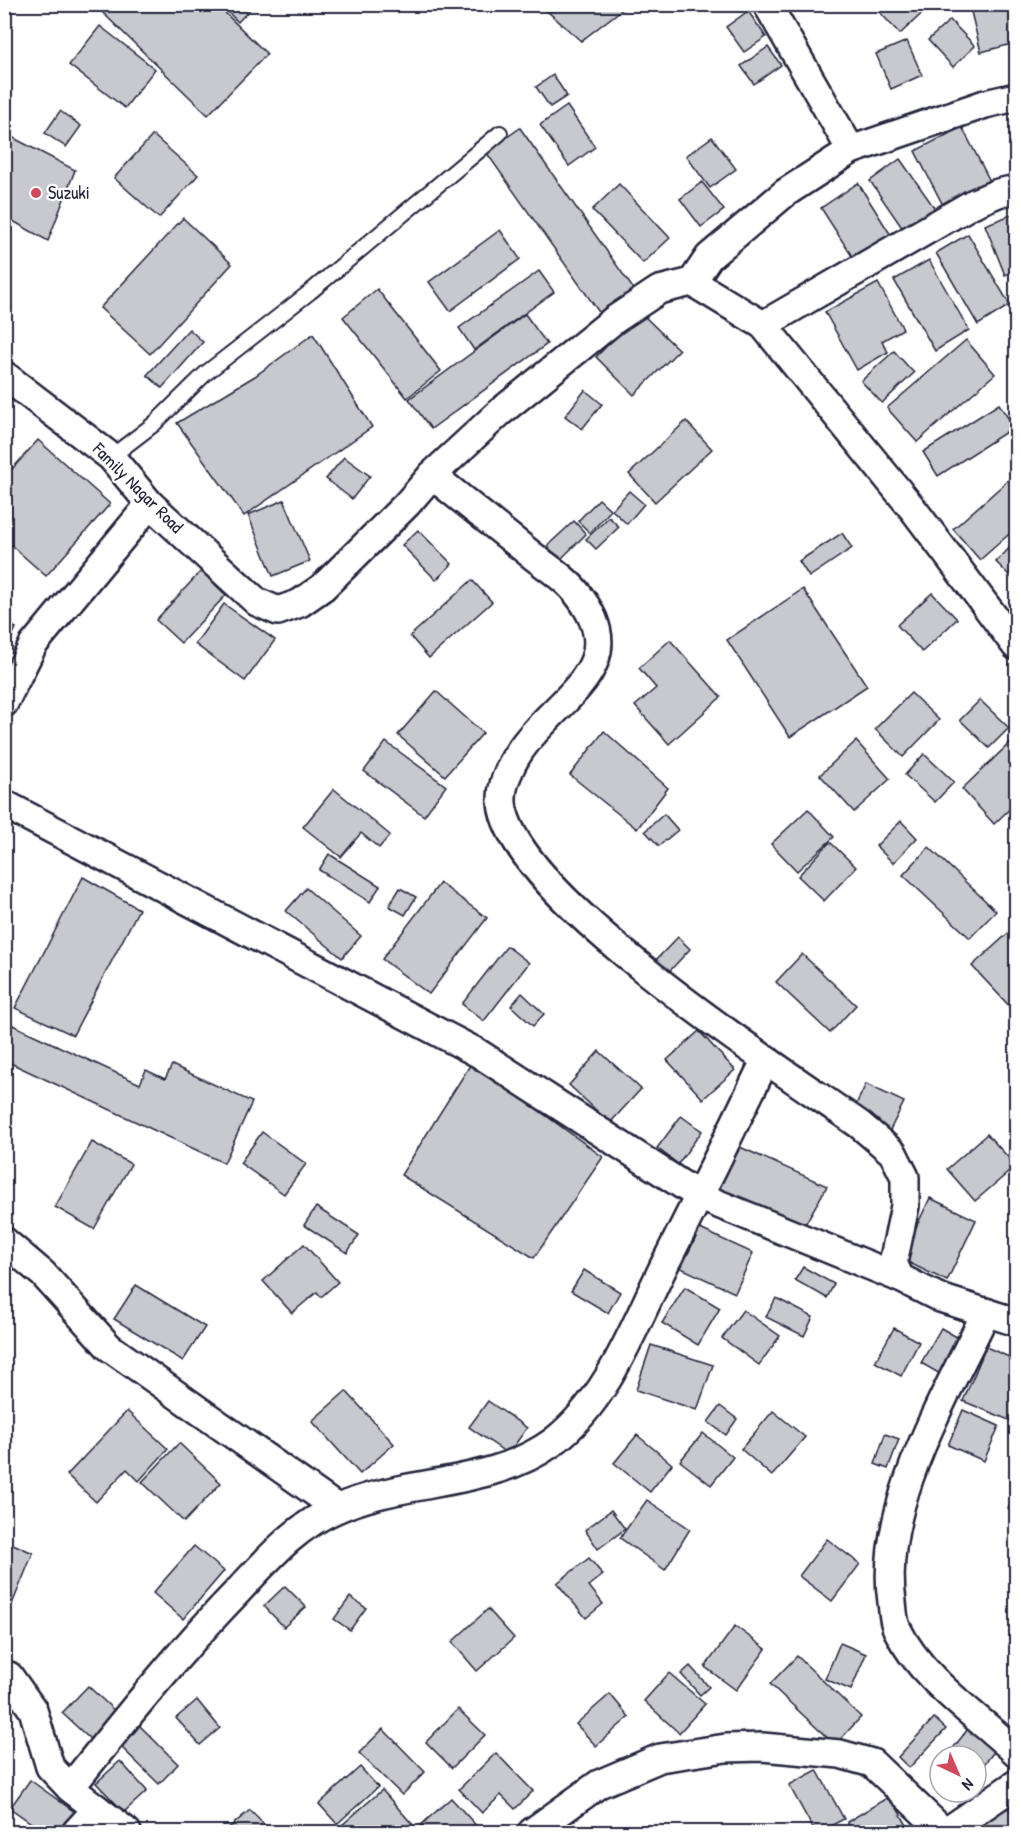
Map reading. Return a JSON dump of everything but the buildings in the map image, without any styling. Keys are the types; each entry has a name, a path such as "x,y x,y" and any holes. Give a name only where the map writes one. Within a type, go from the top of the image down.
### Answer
{"street":[{"path":"767,4 851,150"},
{"path":"1017,97 985,104 851,150 785,193 709,257 692,282 763,325 913,509 1017,646"},
{"path":"763,325 972,204 998,193 1017,189"},
{"name":"Family Nagar Road","path":"4,375 111,457 150,504 257,602 278,611 300,603 323,587 407,504 432,475 499,413 614,320 659,290 692,282"},
{"path":"432,475 575,590 595,621 600,640 596,661 588,675 578,688 544,719 525,744 503,783 502,805 510,829 524,854 539,874 580,914 647,973 860,1125 893,1153 905,1177 905,1206 893,1263 900,1278"},
{"path":"4,703 33,645 150,504"},
{"path":"4,804 478,1053 701,1197 900,1278 940,1298 1017,1322"},
{"path":"70,1788 183,1648 292,1536 337,1508 412,1486 462,1479 511,1464 552,1442 588,1408 612,1370 701,1197 766,1059"},
{"path":"4,1241 43,1274 109,1347 337,1508"},
{"path":"986,1312 914,1464 898,1513 890,1558 891,1594 896,1627 913,1655 944,1687 1017,1752"},
{"path":"4,1675 9,1676 33,1710 50,1767 70,1788 127,1833"},
{"path":"532,1833 600,1784 660,1758 726,1748 762,1747 840,1754 872,1763 945,1833 1017,1784"},
{"path":"76,1833 98,1809"}],"lane":[{"path":"111,457 154,424 206,373 310,292 500,133"}],"place":[{"name":"Suzuki","path":"36,193"}]}
